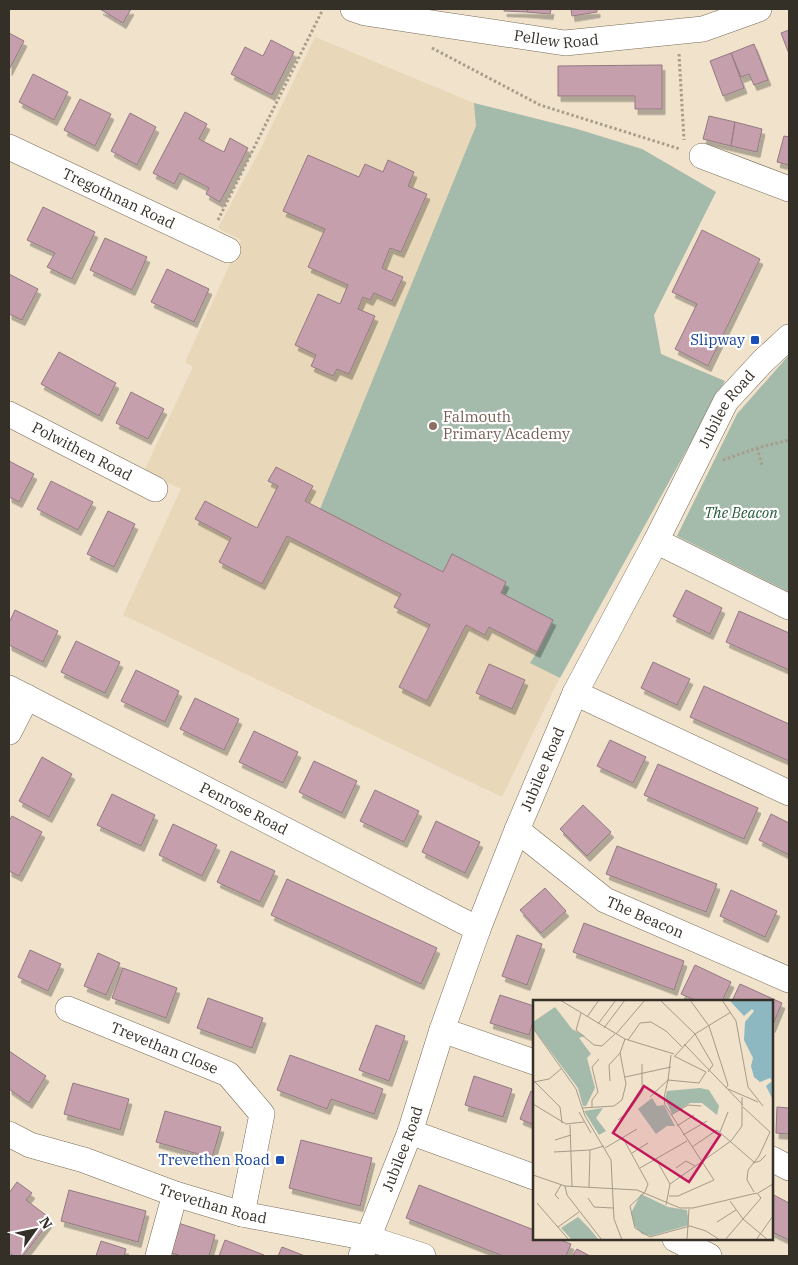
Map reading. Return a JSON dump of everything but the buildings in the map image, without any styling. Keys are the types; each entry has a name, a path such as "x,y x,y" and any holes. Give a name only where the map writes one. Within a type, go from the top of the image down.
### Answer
{"street":[{"name":"Pellew Road","path":"353,9 365,14 564,43 703,29 759,9"},
{"path":"694,153 789,189"},
{"name":"Tregothnan Road","path":"11,156 218,245"},
{"name":"Jubilee Road","path":"364,1247 410,1132 442,1030 478,928 575,693 656,541 726,401 762,361 789,337"},
{"name":"Polwithen Road","path":"9,414 155,489"},
{"path":"656,541 789,607"},
{"path":"9,732 18,693"},
{"name":"Penrose Road","path":"18,693 478,928"},
{"path":"575,693 789,793"},
{"name":"The Beacon","path":"517,830 605,900 789,980"},
{"name":"Trevethan Close","path":"68,1010 228,1074 262,1114 242,1214"},
{"path":"442,1030 533,1062"},
{"path":"410,1132 533,1177"},
{"name":"Trevethan Road","path":"9,1134 30,1145 84,1160 175,1194 242,1214 364,1247 423,1256"},
{"path":"773,1160 789,1168"},
{"path":"158,1256 175,1194"},
{"path":"677,1240 709,1256"}],"path":[{"path":"218,245 323,9"},
{"path":"426,45 540,104 694,153 679,57"},
{"path":"691,471 757,448 789,440"},
{"path":"757,448 762,465"}],"shaded area":[{"name":"Falmouth Primary Academy","path":"315,37 474,103 577,129 642,149 716,192 654,315 661,354 725,381 557,683 502,797 123,615 181,489 144,471 193,367 185,362 241,240 218,228 261,148"}],"green space":[{"path":"474,103 577,129 642,149 716,192 654,315 661,354 725,381 560,678 530,663 537,652 501,593 506,582 452,555 443,572 320,509 476,126"},
{"name":"The Beacon","path":"789,355 789,592 677,536 737,414"}],"place":[{"name":"Slipway","path":"755,340"},
{"name":"Falmouth Primary Academy","path":"433,426"},
{"name":"Trevethen Road","path":"280,1160"}]}
